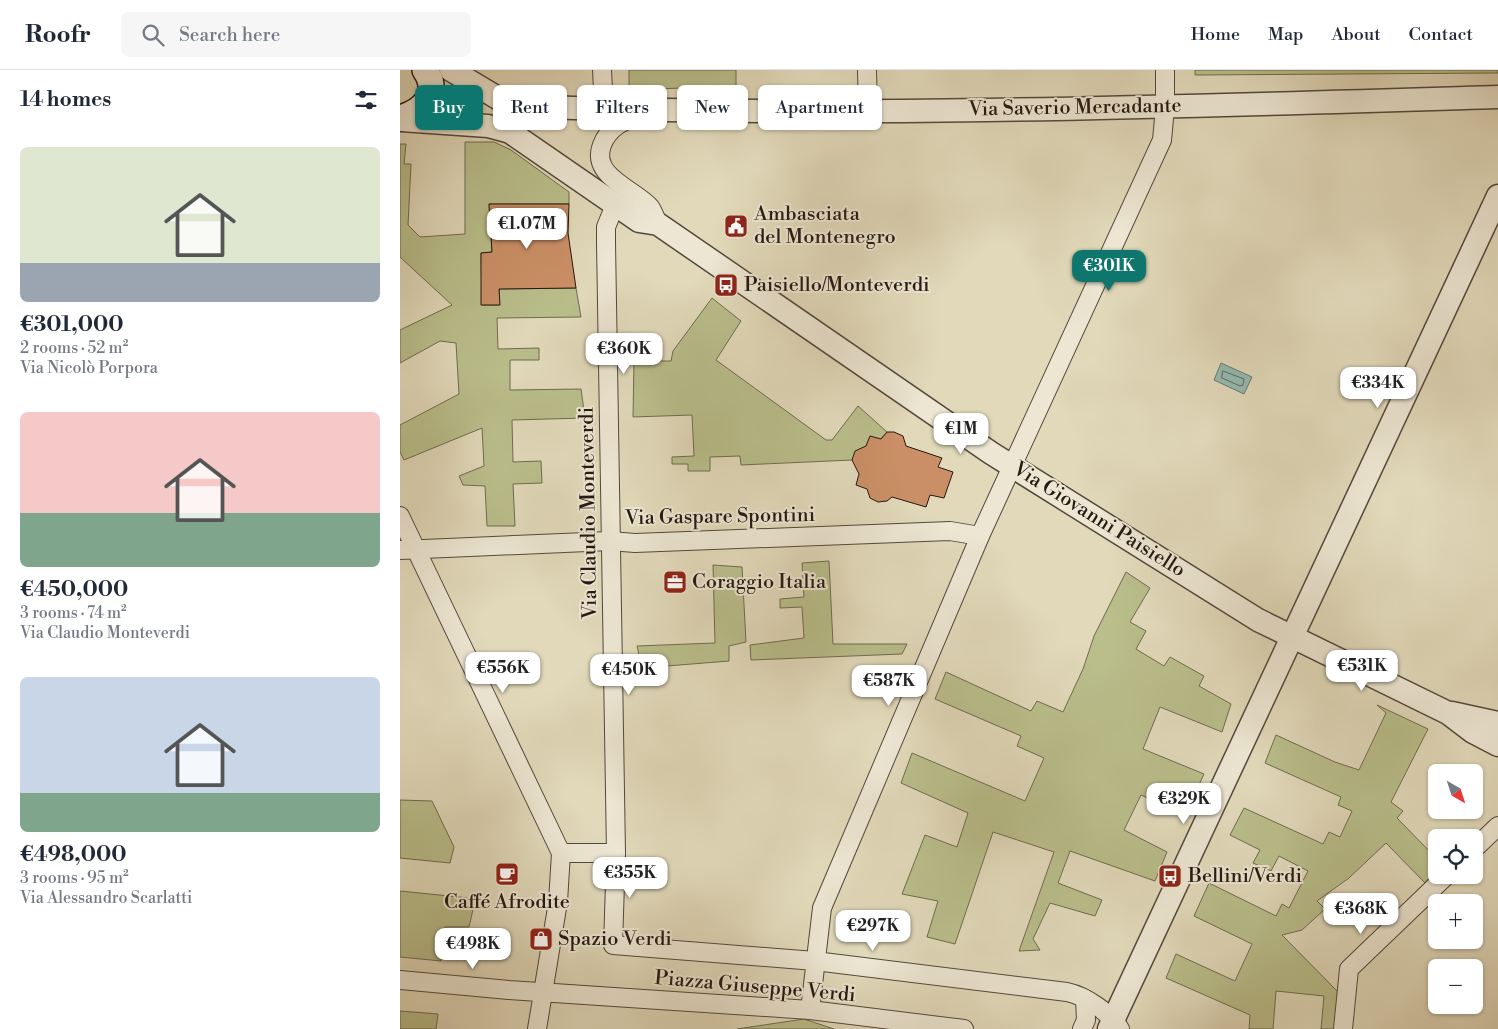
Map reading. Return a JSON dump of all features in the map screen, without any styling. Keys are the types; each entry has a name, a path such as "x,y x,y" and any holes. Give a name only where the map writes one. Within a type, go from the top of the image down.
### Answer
{"main road":[{"path":"400,119 421,108 430,98 432,83 425,70"}],"street":[{"name":"Via Saverio Mercadante","path":"452,70 501,100 515,106 577,108"},
{"path":"602,70 603,85"},
{"path":"868,70 868,85"},
{"path":"810,1010 822,908 980,536 1162,140 1166,108 1165,70"},
{"name":"Via Saverio Mercadante","path":"882,111 1166,108 1498,97"},
{"name":"Via Saverio Mercadante","path":"667,111 758,111"},
{"name":"Via Giovanni Paisiello","path":"400,119 482,126 504,130 639,222 658,224 1011,466 1258,620 1448,713 1473,732 1498,745"},
{"path":"610,130 603,140 600,155 607,172 650,208 658,224"},
{"path":"1114,1026 1498,196"},
{"name":"Via Claudio Monteverdi","path":"615,205 606,227 606,242 616,853"},
{"path":"400,516 408,550 561,853 558,902 537,1029"},
{"name":"Via Gaspare Spontini","path":"408,550 610,541 635,543 950,531 980,536"},
{"name":"Via Giovanni Paisiello","path":"1448,713 1498,723"},
{"path":"1483,840 1498,826"},
{"path":"561,853 616,853"},
{"name":"Piazza Giuseppe Verdi","path":"616,853 613,945 816,961 1055,990 1075,994 1085,1000 1114,1026"},
{"path":"1343,1029 1349,969 1438,884"},
{"name":"Piazza Giuseppe Verdi","path":"400,980 543,992 810,1010 964,1029"},
{"path":"1082,1029 1086,1020 1085,1000"}],"green space":[{"path":"629,70 736,70 736,85 677,85 677,88 667,89 667,85 629,85"},
{"path":"1195,70 1498,70 1498,73 1195,75"},
{"path":"465,142 494,142 511,150 569,192 569,204 489,204 492,252 481,253 482,305 499,305 499,289 576,288 581,317 497,318 498,349 539,348 539,360 510,360 510,390 581,389 585,418 512,420 513,462 541,461 542,483 513,484 515,526 487,526 485,486 463,485 459,476 484,466 482,428 404,460 400,452 400,425 459,394 456,343 440,341 400,363 400,330 452,305 400,257 400,144 406,144 404,164 411,164 408,225 420,237 465,234"},
{"path":"712,298 741,321 716,360 826,440 832,440 858,406 887,432 881,439 866,446 852,460 741,465 740,456 710,457 710,471 688,471 688,464 672,464 672,457 694,456 692,415 633,417 634,361 671,361 673,351"},
{"path":"829,561 833,644 907,644 902,654 751,660 750,645 804,638 802,607 780,608 780,599 804,597 802,563"},
{"path":"713,565 742,567 746,642 729,646 729,661 642,668 637,646 715,643"},
{"path":"1126,572 1150,588 1130,622 1146,631 1136,649 1164,666 1170,657 1204,676 1199,686 1231,704 1222,732 1160,707 1143,749 1204,774 1185,815 1141,795 1124,830 1167,852 1155,881 1070,851 1058,883 1102,900 1095,916 1050,903 1033,939 1040,950 1019,951 1054,852 993,832 955,944 927,937 938,901 902,894 925,835 957,847 968,813 901,783 912,753 1025,801 1044,758 1017,746 1021,736 935,699 946,672 1031,711 1037,701 1063,712 1083,669 1094,636"},
{"path":"1377,705 1428,729 1391,802 1403,811 1397,818 1428,850 1428,879 1425,883 1386,843 1349,878 1317,901 1325,909 1302,930 1282,935 1339,993 1335,1029 1321,1029 1324,996 1276,991 1273,1029 1249,1029 1250,1015 1166,978 1176,954 1235,981 1252,944 1194,916 1209,883 1276,916 1282,904 1289,908 1308,871 1279,856 1271,871 1253,863 1260,850 1230,835 1244,808 1323,844 1329,832 1340,837 1352,811 1338,805 1341,797 1265,763 1276,735 1335,762 1359,770 1386,713"},
{"path":"400,800 432,801 454,847 450,863 400,858"},
{"path":"400,891 469,898 475,901 469,927 445,927 441,961 400,957"},
{"path":"400,1011 438,1014 436,1029 400,1029"},
{"path":"804,1019 834,1029 737,1029"}],"water":[{"path":"1221,363 1252,377 1244,394 1214,380"}],"building":[{"path":"489,204 569,204 568,233 576,288 499,289 500,305 481,305 481,253 492,252"},
{"path":"887,432 894,432 903,436 906,446 942,458 938,467 953,472 944,498 930,495 926,507 892,497 887,501 878,502 870,498 867,489 856,485 859,474 852,460 855,451 866,446 870,436 881,439"}],"place":[{"name":"Ambasciata del Montenegro","path":"736,226"},
{"name":"Paisiello/Monteverdi","path":"726,285"},
{"name":"Coraggio Italia","path":"675,582"},
{"name":"Caffé Afrodite","path":"507,874"},
{"name":"Bellini/Verdi","path":"1170,876"},
{"name":"Spazio Verdi","path":"541,939"}]}
